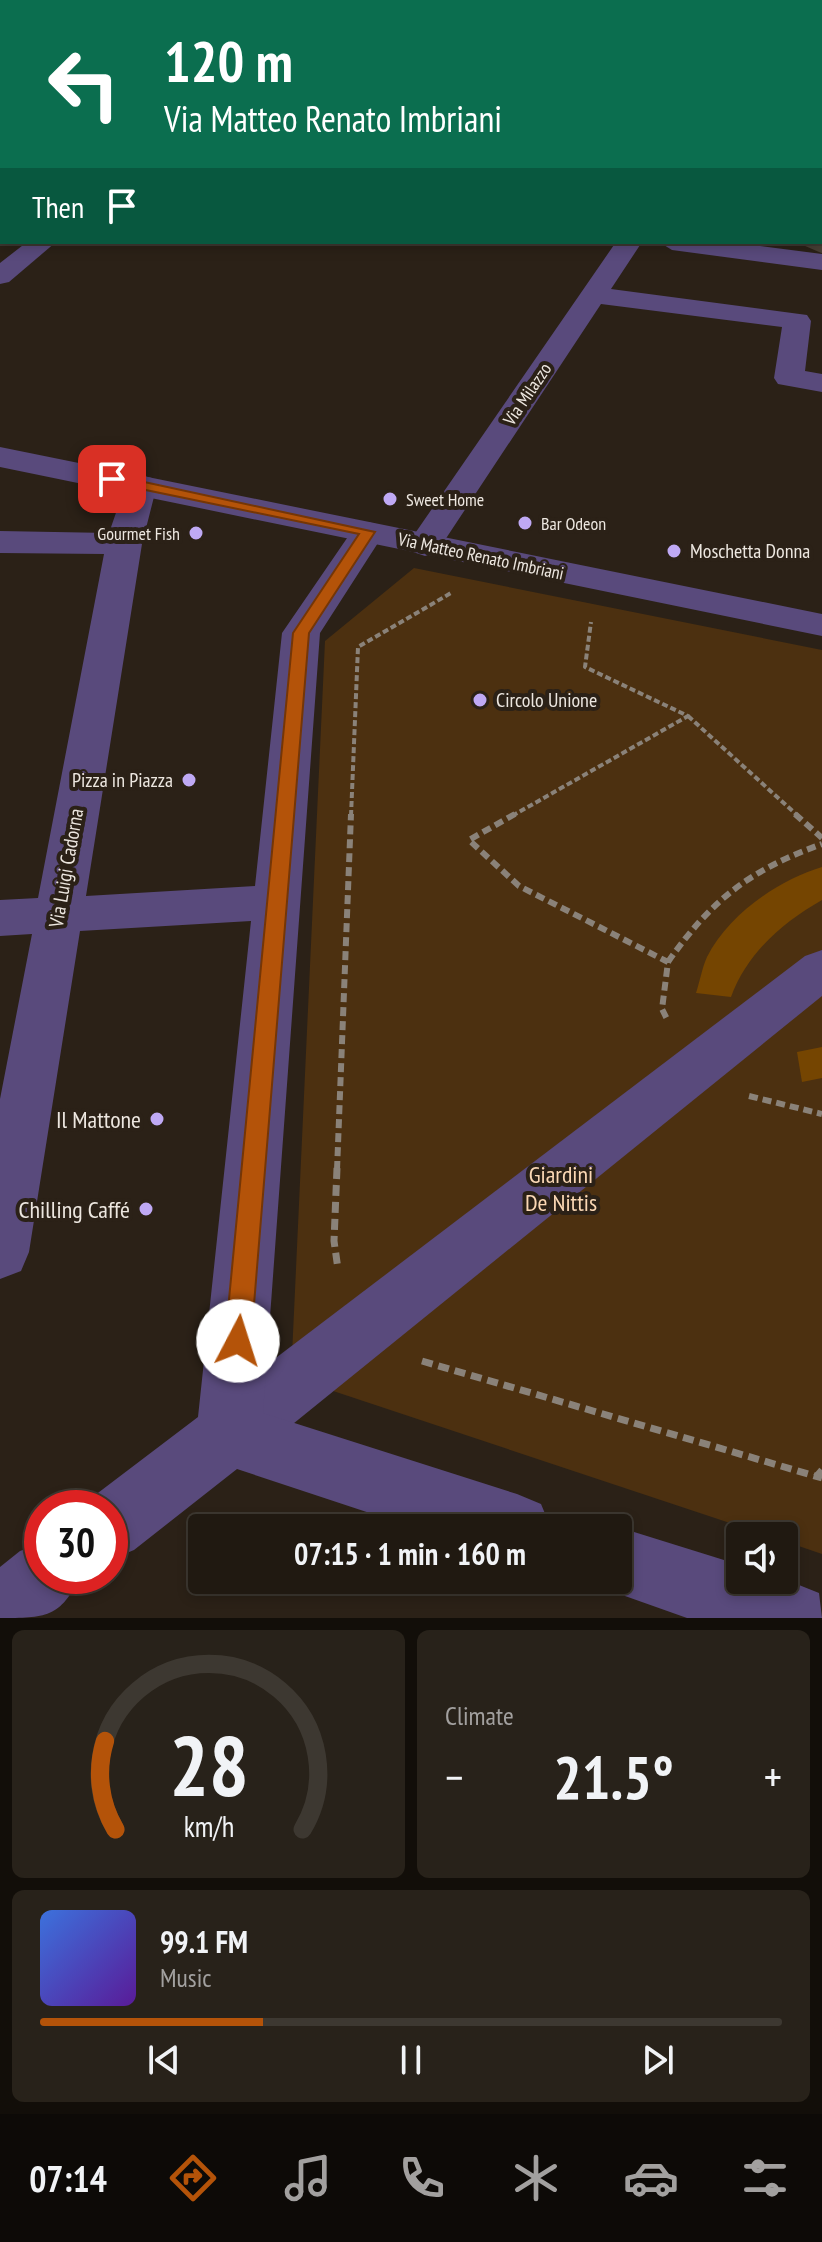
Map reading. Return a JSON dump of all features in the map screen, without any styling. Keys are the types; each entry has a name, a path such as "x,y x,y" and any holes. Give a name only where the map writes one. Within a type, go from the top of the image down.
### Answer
{"street":[{"path":"0,276 40,244"},
{"name":"Via Milazzo","path":"425,545 628,244"},
{"path":"691,244 812,257"},
{"path":"594,295 797,321 789,378 822,383"},
{"name":"Via Matteo Renato Imbriani","path":"0,457 822,625"},
{"name":"Via Luigi Cadorna","path":"0,1252 124,544 140,485"},
{"path":"229,1434 301,633 368,532"},
{"path":"0,542 124,544"},
{"path":"0,918 277,902"},
{"path":"128,1512 822,969"},
{"path":"229,1434 474,1514"},
{"path":"632,1566 794,1618"}],"path":[{"path":"460,588 358,647 334,1241 347,1339 820,1475"},
{"path":"576,617 591,620 585,667 688,716 822,841 775,860 723,892 689,930 668,962 662,1009 693,1072 764,1102 822,1114"},
{"path":"668,962 519,886 469,840 688,716"}],"green space":[{"name":"Giardini De Nittis","path":"414,568 822,650 822,1554 798,1546 798,1522 727,1522 291,1377 325,641"}],"shaded area":[{"path":"822,867 822,900 780,929 756,953 731,997 696,993 707,957 741,913 772,890"},
{"path":"822,1047 822,1078 802,1082 797,1052"}],"tunnel":[{"path":"812,249 814,244"}],"place":[{"name":"Sweet Home","path":"390,499"},
{"name":"Bar Odeon","path":"525,523"},
{"name":"Gourmet Fish","path":"196,533"},
{"name":"Moschetta Donna","path":"674,551"},
{"name":"Circolo Unione","path":"480,700"},
{"name":"Pizza in Piazza","path":"189,780"},
{"name":"Il Mattone","path":"157,1119"},
{"name":"Chilling Caffé","path":"146,1209"}],"route":[{"path":"112,479 368,532 301,633 238,1341"}]}
